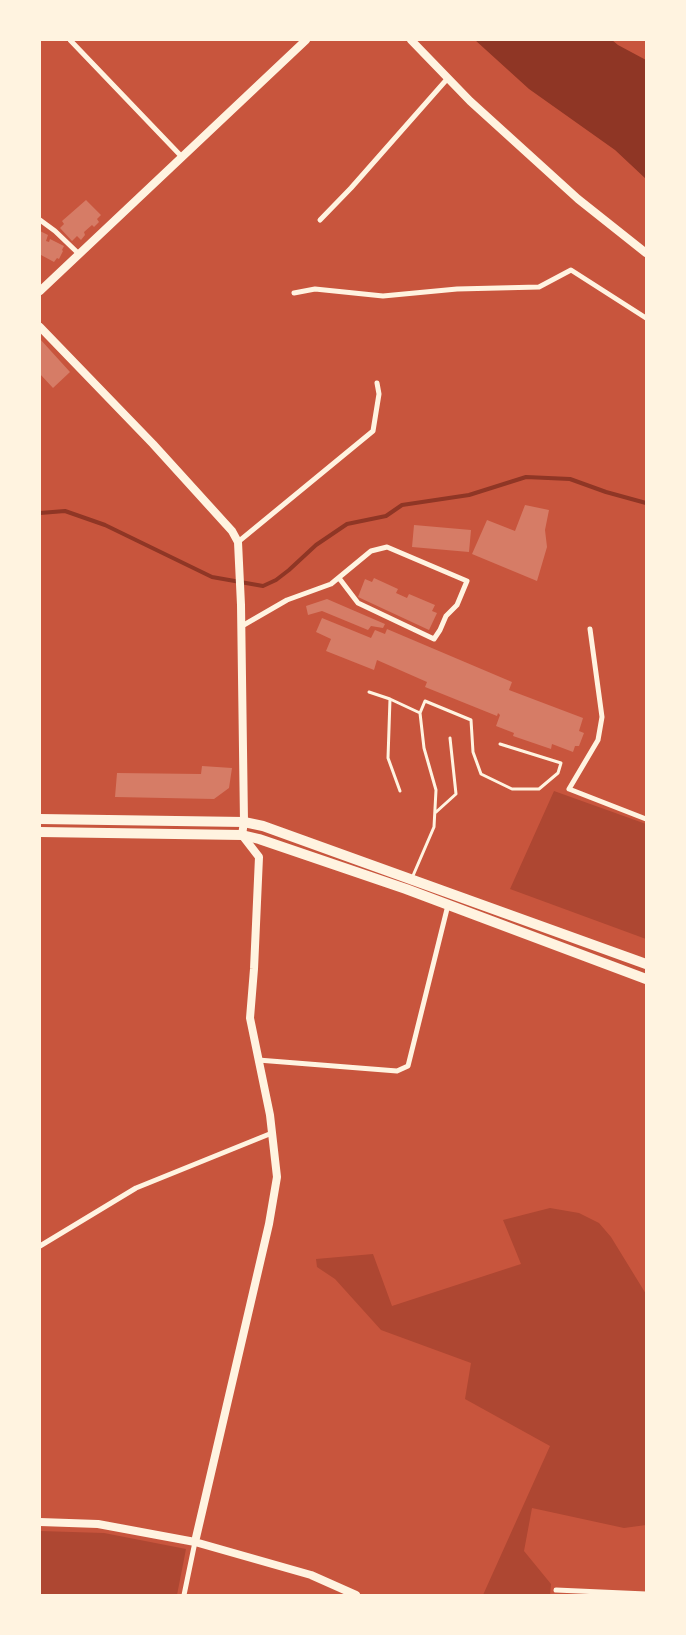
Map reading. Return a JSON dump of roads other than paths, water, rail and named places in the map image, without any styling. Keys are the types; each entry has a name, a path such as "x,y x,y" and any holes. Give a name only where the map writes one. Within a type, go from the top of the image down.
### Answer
{"main road":[{"path":"40,819 244,822 263,826 412,878 646,964"},
{"path":"40,832 242,835 259,839 406,889 646,979"}],"street":[{"path":"70,40 182,157"},
{"path":"40,291 306,40"},
{"path":"411,40 470,101 578,199 646,253"},
{"path":"320,220 351,188 448,78"},
{"path":"40,220 55,231 79,254"},
{"path":"294,293 315,289 383,296 457,289 539,287 571,270 646,318"},
{"path":"40,327 160,450 232,531 238,542 242,626 244,822 242,835 259,857 250,1018 270,1115 277,1177 269,1224 194,1542 184,1595"},
{"path":"238,542 373,431 379,394 377,383"},
{"path":"242,626 287,600 331,584 371,551 387,547 467,581 457,605 446,616 434,639 358,603 339,578"},
{"path":"590,629 602,717 598,740 569,789 646,819"},
{"path":"258,1060 397,1071 408,1066 448,905"},
{"path":"40,1246 136,1188 272,1133"},
{"path":"40,1522 98,1524 194,1542 311,1575 356,1595"},
{"path":"556,1590 646,1594"}],"lane":[{"path":"369,692 390,699 420,713"},
{"path":"390,699 388,758 400,791"},
{"path":"412,878 434,827 435,814 436,790 424,748 420,713 425,702 471,720 473,752 481,774 512,788 539,789 558,773 560,763 500,744"},
{"path":"435,814 456,794 450,738"}],"waterway":[{"path":"40,513 65,511 105,525 212,577 263,586 276,580 316,545 347,524 386,516 402,505 469,495 526,477 570,479 606,492 646,503"}]}
